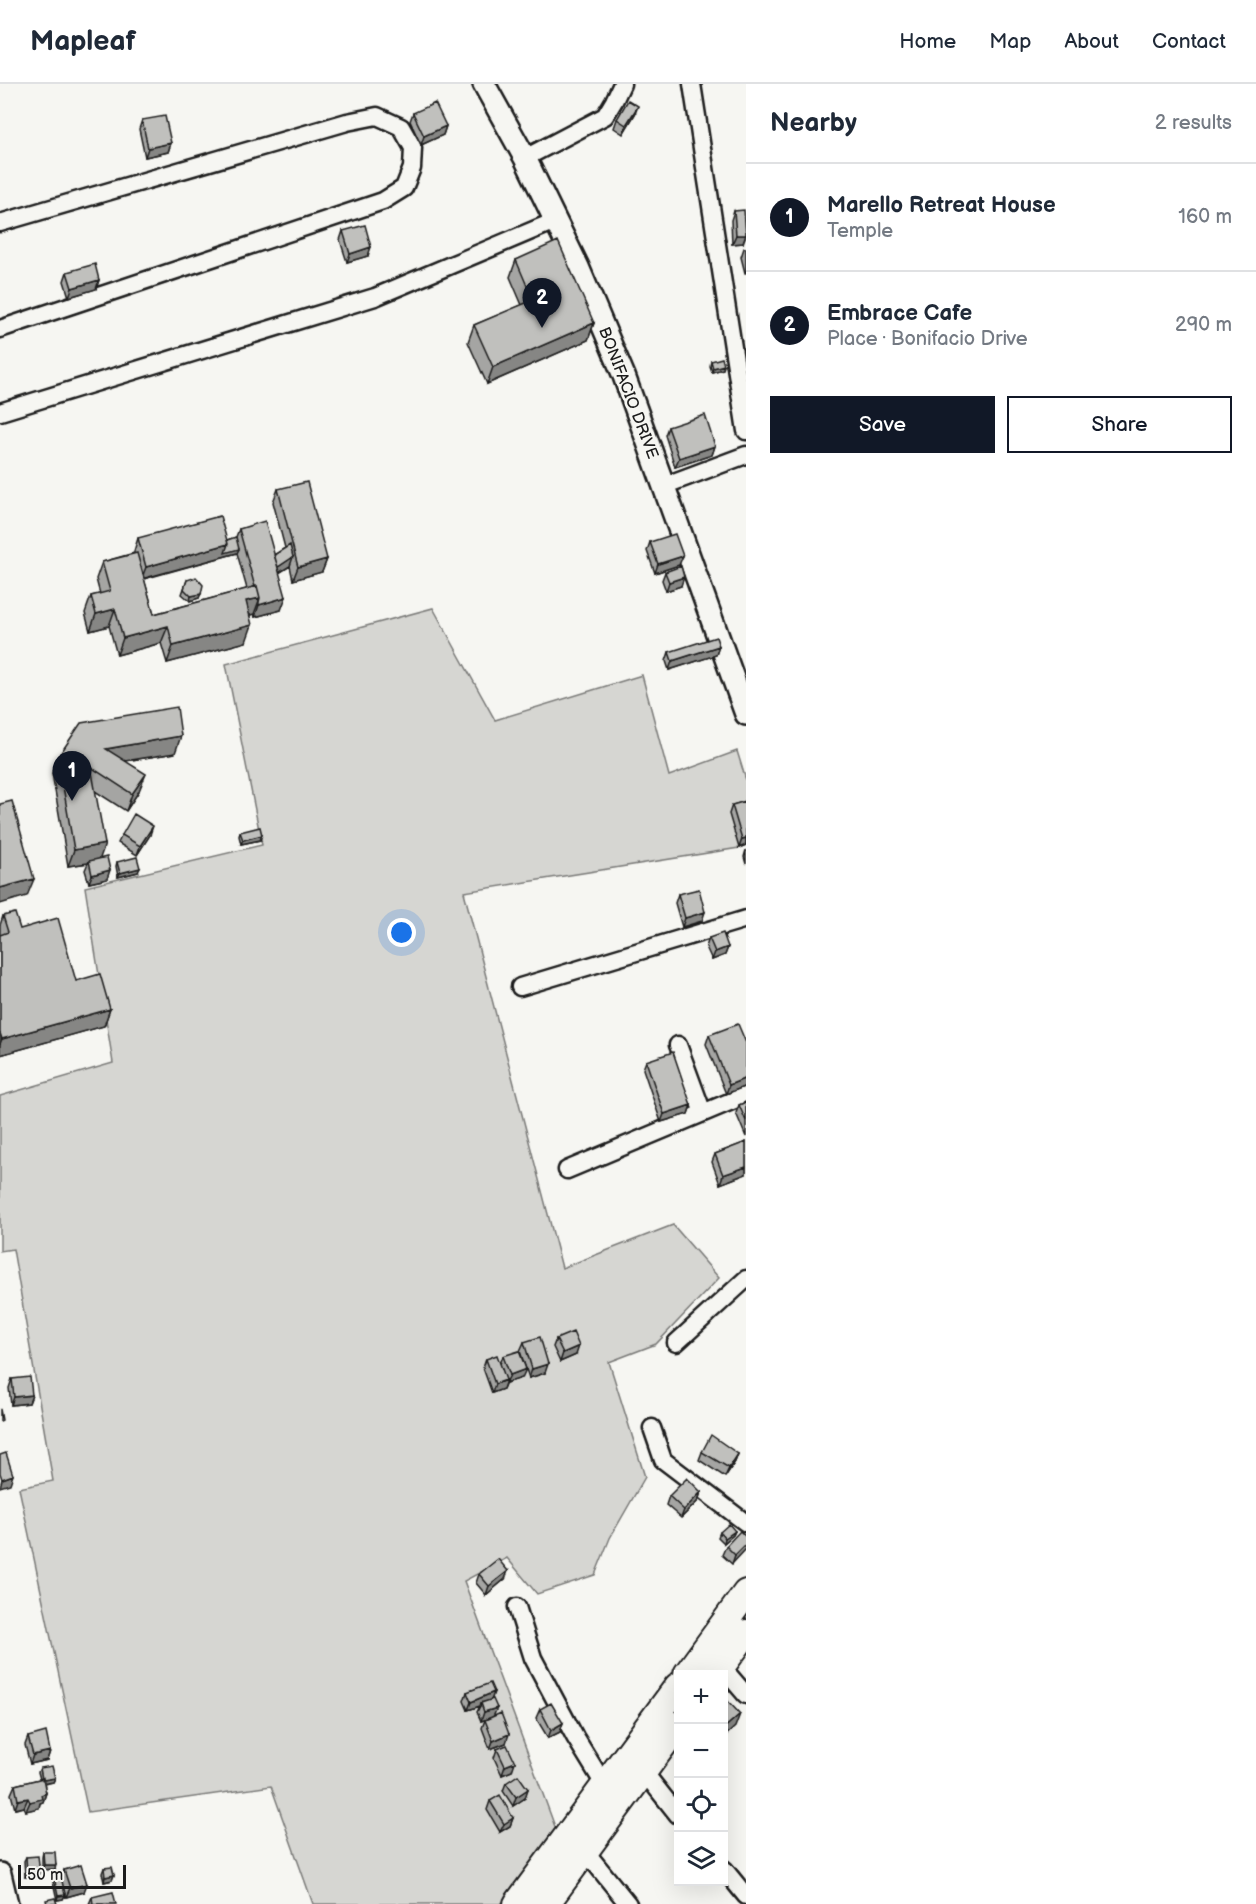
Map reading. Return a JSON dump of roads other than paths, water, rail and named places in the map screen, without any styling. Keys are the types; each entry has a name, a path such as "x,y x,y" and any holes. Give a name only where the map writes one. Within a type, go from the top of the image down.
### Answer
{"main road":[{"path":"690,1670 746,1593"},
{"path":"720,1670 746,1633"},
{"path":"517,1904 674,1691"},
{"path":"546,1904 674,1731"}],"street":[{"name":"BONIFACIO DRIVE","path":"484,84 525,158 578,267 624,376 663,486 741,680 746,714"},
{"path":"525,158 605,116 622,84"},
{"path":"692,84 746,431"},
{"path":"0,223 347,122 377,116 401,127 413,148 412,168 404,188 383,201 0,329"},
{"path":"0,412 375,297 555,221"},
{"path":"663,486 746,455"},
{"path":"520,987 746,919"},
{"path":"678,1045 703,1113"},
{"path":"567,1170 746,1095"},
{"path":"676,1343 746,1279"},
{"path":"652,1428 663,1460 746,1523"},
{"path":"517,1607 533,1658 575,1737 605,1786"},
{"path":"728,1679 746,1695"},
{"path":"644,1772 674,1810"},
{"path":"586,1852 628,1904"},
{"path":"0,1875 7,1904"},
{"path":"728,1875 746,1896"}],"place":[{"name":"Embrace Cafe","path":"542,328"},
{"name":"Marello Retreat House","path":"72,801"}]}
